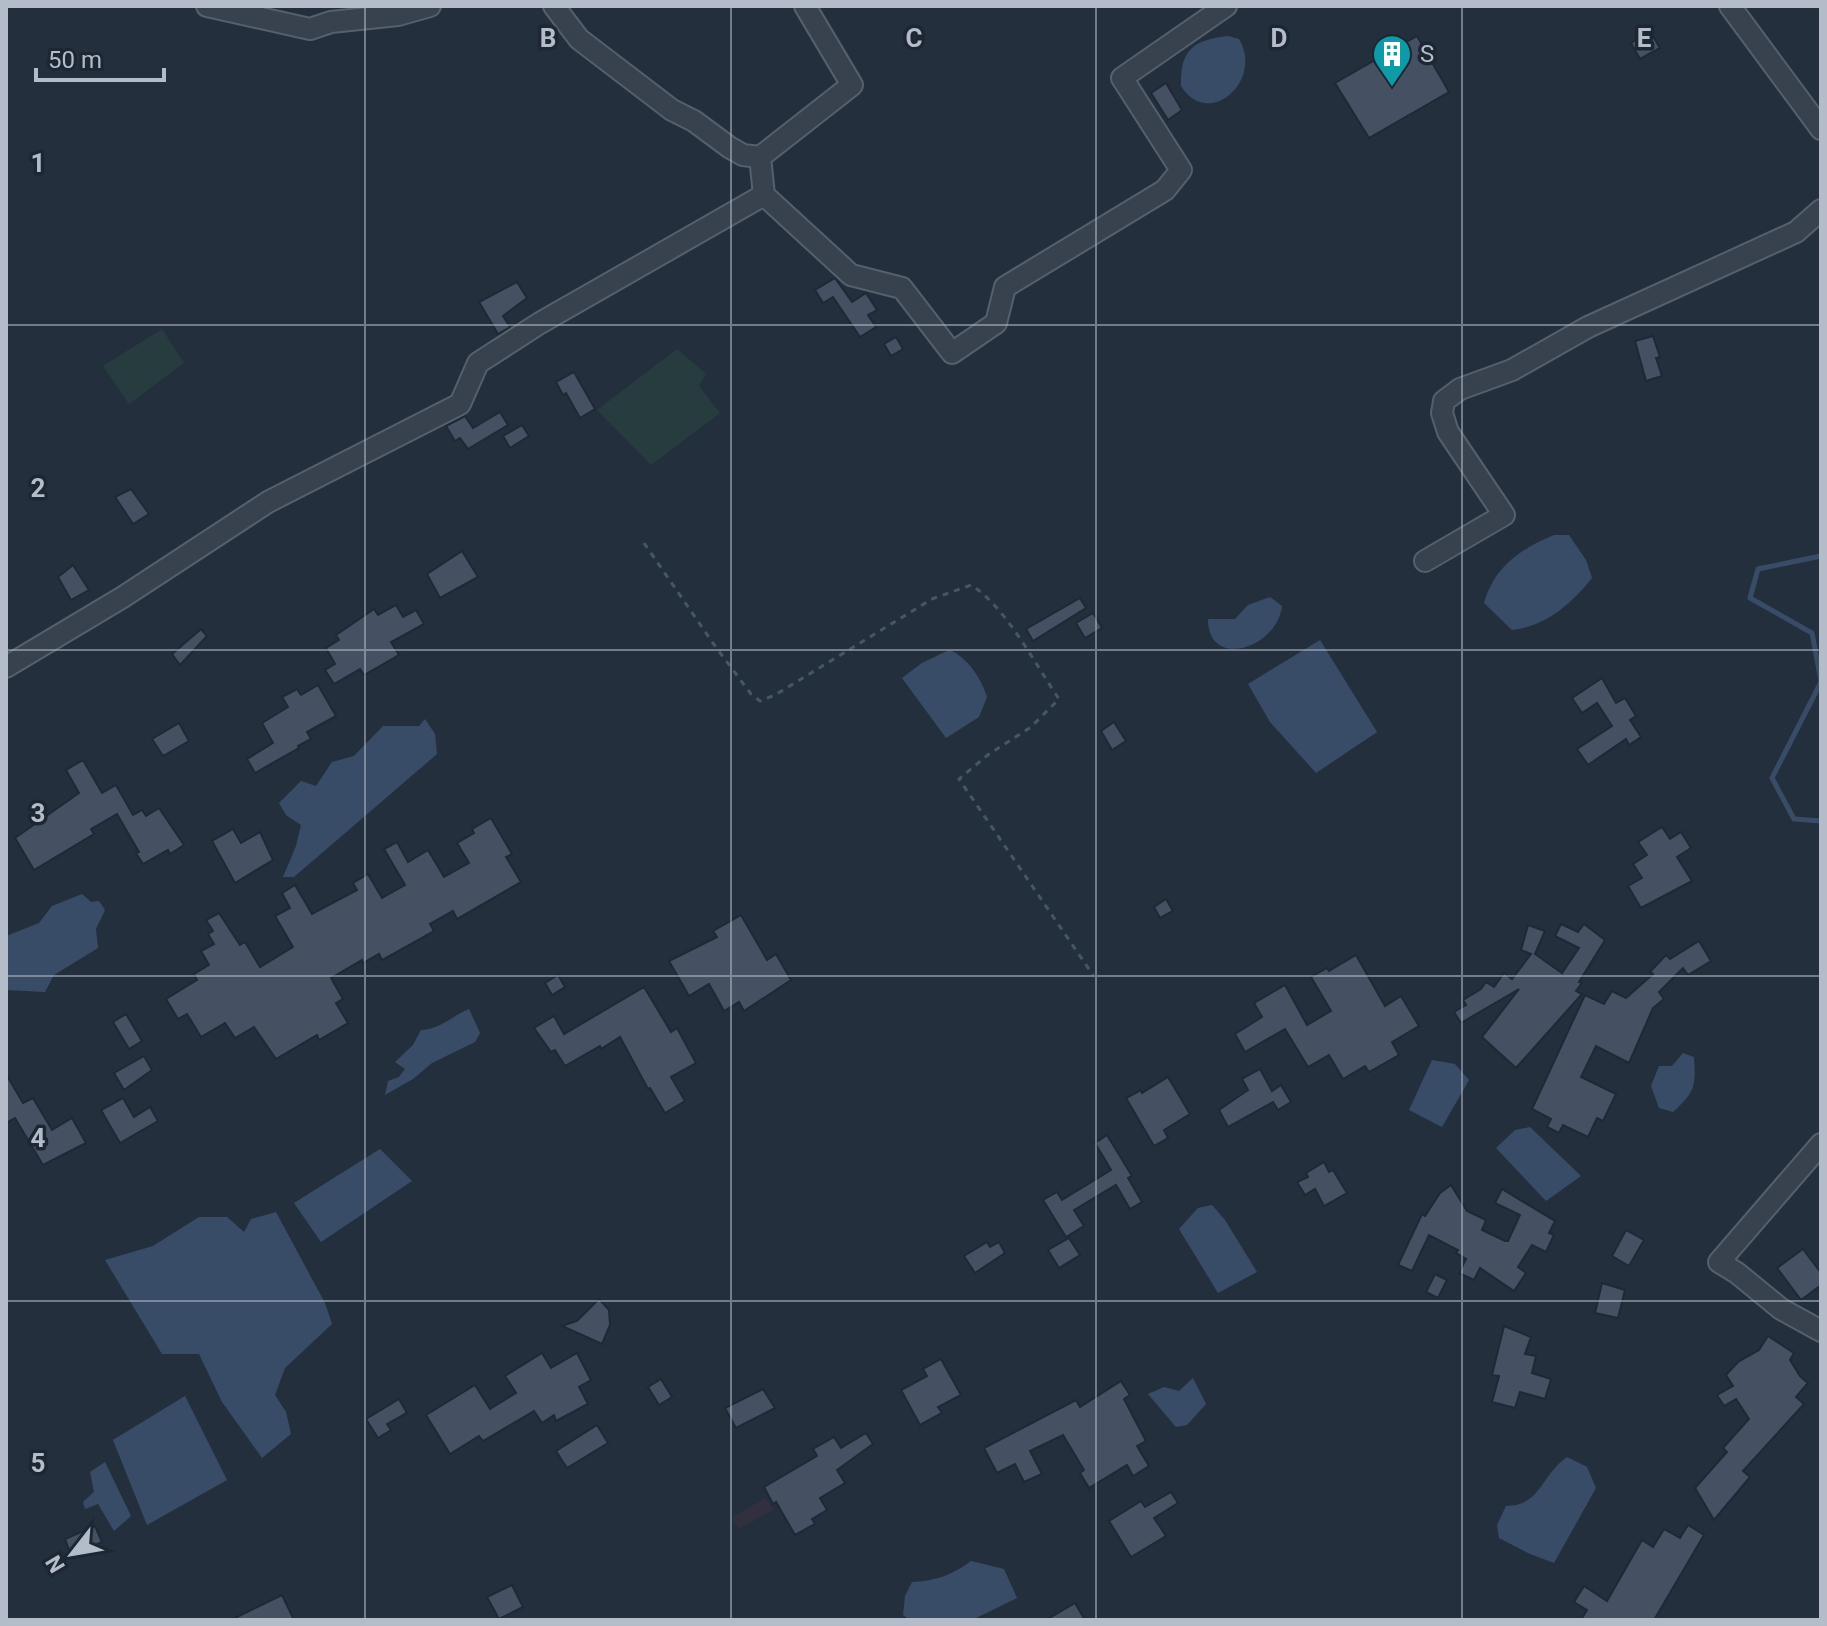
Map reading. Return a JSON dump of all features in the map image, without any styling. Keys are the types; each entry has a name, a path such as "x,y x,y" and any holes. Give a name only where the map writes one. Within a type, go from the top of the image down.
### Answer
{"street":[{"path":"207,6 310,29 331,22 398,15 430,6"},
{"path":"554,6 579,39 662,102 743,155 760,157 852,85 805,6"},
{"path":"760,157 764,195 851,275 902,288 952,353 996,323 1005,287 1165,190 1181,170 1122,78 1226,6"},
{"path":"1730,6 1821,129"},
{"path":"6,667 123,597 268,502 460,404 478,363 540,323 764,195"},
{"path":"1425,561 1504,515 1448,432 1442,413 1444,401 1460,389 1512,370 1588,327 1796,232 1821,210"},
{"path":"1821,1144 1719,1262 1781,1309 1821,1331"}],"path":[{"path":"644,543 715,646 751,694 760,701 775,695 932,599 971,585 982,592 1006,621 1059,699 1031,727 989,754 959,779 1093,975"}],"shaded area":[{"path":"766,1498 773,1510 739,1529 732,1517"}],"green space":[{"path":"162,329 184,363 129,404 103,366"},
{"path":"677,349 706,374 699,386 720,413 651,465 597,410"}],"water":[{"path":"1228,36 1239,39 1245,55 1239,84 1230,95 1218,102 1205,103 1192,98 1181,86 1186,55 1197,44"},
{"path":"1554,535 1569,535 1586,560 1592,578 1575,597 1547,619 1512,630 1484,603 1488,590 1510,561 1530,546"},
{"path":"1270,597 1282,606 1277,621 1256,642 1243,648 1230,649 1219,645 1211,635 1208,619 1235,619 1248,605"},
{"path":"1320,640 1377,732 1316,773 1270,722 1248,684"},
{"path":"949,650 973,669 987,697 979,717 946,738 902,678 922,663"},
{"path":"425,719 435,734 437,754 294,877 283,877 301,825 286,815 279,803 301,781 316,786 332,762 354,756 383,726 419,726"},
{"path":"82,894 91,902 99,901 105,910 96,929 98,948 54,975 45,992 6,990 6,936 39,923 52,906"},
{"path":"469,1009 480,1033 475,1042 432,1063 413,1079 385,1095 388,1081 399,1077 405,1069 395,1062 413,1045 421,1030 440,1025"},
{"path":"1683,1053 1694,1057 1692,1088 1673,1112 1659,1108 1651,1086 1659,1066 1672,1066"},
{"path":"1432,1060 1455,1064 1469,1080 1442,1127 1409,1110"},
{"path":"1530,1127 1581,1176 1546,1201 1496,1148 1515,1130"},
{"path":"380,1149 412,1181 321,1242 294,1203"},
{"path":"1212,1205 1225,1220 1257,1272 1218,1293 1179,1229 1198,1208"},
{"path":"276,1212 325,1303 332,1324 285,1368 275,1395 286,1412 291,1434 262,1458 222,1402 199,1354 162,1354 105,1260 153,1246 199,1217 227,1217 244,1232 251,1219"},
{"path":"1193,1378 1206,1404 1187,1425 1176,1427 1148,1394 1164,1387 1179,1391"},
{"path":"185,1396 227,1480 147,1525 113,1440"},
{"path":"1567,1457 1587,1467 1596,1488 1554,1563 1499,1538 1497,1525 1506,1506 1518,1505 1534,1496"},
{"path":"105,1462 131,1516 114,1531 98,1504 85,1509 83,1502 94,1492 90,1472"},
{"path":"971,1561 1004,1569 1017,1598 972,1620 910,1620 903,1615 905,1596 912,1582 943,1576"}],"building":[{"path":"1650,31 1660,48 1640,59 1631,43"},
{"name":"S","path":"1417,36 1449,92 1369,138 1335,83"},
{"path":"1166,83 1182,110 1168,120 1151,93"},
{"path":"835,278 852,302 866,293 877,310 868,315 876,327 860,337 833,297 823,303 815,290"},
{"path":"517,282 527,298 503,316 510,327 498,334 479,302"},
{"path":"1653,336 1662,376 1646,381 1635,341"},
{"path":"896,337 903,349 891,356 884,344"},
{"path":"574,372 595,409 580,418 556,382"},
{"path":"500,412 508,425 468,449 460,438 455,441 446,426 465,416 473,428"},
{"path":"522,425 529,436 510,448 503,436"},
{"path":"131,489 149,514 133,524 115,497"},
{"path":"462,551 478,577 440,598 427,574"},
{"path":"73,565 89,590 71,600 58,577"},
{"path":"1080,598 1086,608 1033,641 1026,629"},
{"path":"396,605 403,617 416,610 424,624 391,642 399,655 364,675 360,669 334,684 325,670 335,664 326,648 339,640 336,635 374,609 378,615"},
{"path":"1093,613 1102,628 1085,638 1076,623"},
{"path":"201,629 207,636 180,665 172,654"},
{"path":"1602,678 1616,703 1625,698 1636,716 1630,720 1641,737 1629,745 1626,739 1588,765 1577,749 1612,726 1597,703 1582,713 1572,698"},
{"path":"318,685 336,716 307,732 311,739 299,748 255,773 247,759 273,743 262,723 288,707 282,697 297,689 301,695"},
{"path":"1114,722 1126,741 1112,750 1101,731"},
{"path":"179,723 189,741 163,756 152,739"},
{"path":"83,760 102,793 116,785 133,815 142,810 146,816 159,808 184,845 143,864 117,814 91,829 94,834 34,870 15,838 79,793 66,770"},
{"path":"491,818 512,854 506,857 521,882 457,919 453,911 430,924 434,931 382,960 379,954 363,963 362,960 331,978 343,999 336,1003 348,1023 319,1040 317,1035 276,1059 254,1027 235,1038 225,1023 201,1037 187,1014 178,1019 166,999 197,980 194,974 209,965 201,951 214,944 208,934 213,931 206,920 219,913 240,945 245,942 260,967 293,947 275,916 290,908 282,893 295,885 312,914 357,890 353,883 368,874 382,898 405,885 384,849 397,842 408,862 428,850 444,877 469,863 457,843"},
{"path":"1662,827 1670,839 1681,832 1691,848 1677,857 1692,881 1641,908 1628,886 1642,878 1633,864 1647,855 1638,842"},
{"path":"233,829 241,843 260,832 273,860 235,883 212,841"},
{"path":"1166,899 1173,911 1160,918 1154,907"},
{"path":"741,915 767,960 776,954 791,980 744,1011 739,1002 724,1011 709,984 689,996 669,961 717,937 713,931"},
{"path":"1561,924 1578,932 1584,924 1605,940 1579,982 1582,983 1576,991 1582,994 1516,1068 1482,1037 1519,989 1461,1023 1454,1012 1466,1005 1463,1000 1481,989 1486,982 1494,987 1504,973 1512,979 1531,954 1521,950 1528,925 1545,931 1535,954 1562,973 1579,948 1555,936"},
{"path":"1699,941 1711,961 1688,975 1683,968 1659,992 1664,999 1653,1008 1629,1063 1596,1046 1581,1077 1616,1094 1603,1121 1597,1118 1588,1137 1563,1125 1559,1133 1547,1127 1551,1119 1532,1109 1585,995 1604,1004 1612,991 1626,998 1653,974 1650,972 1666,955 1670,959"},
{"path":"1356,955 1385,1006 1401,996 1419,1026 1392,1042 1399,1055 1369,1072 1365,1066 1343,1079 1329,1055 1308,1067 1285,1029 1245,1052 1235,1034 1262,1017 1254,1003 1285,985 1307,1025 1331,1011 1311,977 1327,968 1329,971"},
{"path":"558,975 565,987 552,995 545,983"},
{"path":"644,987 671,1032 677,1028 696,1063 671,1077 685,1101 665,1113 648,1089 620,1037 565,1066 534,1028 554,1016 564,1034"},
{"path":"126,1014 142,1041 129,1049 113,1022"},
{"path":"144,1056 152,1070 124,1090 114,1073"},
{"path":"1260,1069 1272,1091 1281,1085 1291,1102 1278,1110 1273,1102 1228,1127 1219,1110 1248,1090 1242,1079"},
{"path":"6,1074 23,1103 33,1098 52,1130 72,1118 86,1143 43,1165 15,1118 6,1123"},
{"path":"1168,1077 1190,1114 1164,1130 1168,1138 1154,1146 1126,1098 1141,1090 1142,1093"},
{"path":"123,1098 134,1117 150,1107 158,1121 120,1143 101,1110"},
{"path":"1107,1135 1132,1176 1128,1178 1142,1202 1130,1209 1116,1185 1074,1210 1084,1226 1066,1237 1043,1200 1057,1192 1062,1200 1111,1170 1095,1143"},
{"path":"1324,1162 1329,1172 1333,1170 1347,1193 1324,1206 1315,1189 1305,1195 1297,1182 1308,1177 1306,1173"},
{"path":"1451,1185 1467,1211 1486,1220 1482,1230 1505,1241 1508,1241 1520,1215 1495,1203 1502,1189 1555,1221 1549,1233 1554,1235 1546,1252 1532,1245 1518,1267 1526,1273 1514,1291 1480,1268 1474,1280 1459,1273 1466,1259 1456,1253 1458,1250 1429,1235 1412,1271 1398,1265 1422,1214 1425,1216 1440,1193"},
{"path":"1626,1230 1644,1240 1629,1266 1612,1256"},
{"path":"1069,1238 1080,1255 1059,1268 1048,1250"},
{"path":"987,1242 990,1247 999,1242 1005,1253 975,1273 964,1256"},
{"path":"1803,1249 1821,1273 1821,1285 1801,1300 1777,1268"},
{"path":"1435,1274 1447,1280 1438,1298 1426,1292"},
{"path":"1602,1283 1625,1290 1618,1318 1595,1313"},
{"path":"599,1299 609,1310 610,1325 602,1344 562,1326 577,1321"},
{"path":"1504,1326 1531,1337 1525,1354 1536,1356 1532,1373 1551,1379 1545,1399 1520,1392 1515,1408 1492,1402 1499,1376 1492,1375"},
{"path":"1768,1336 1794,1353 1790,1360 1808,1383 1796,1397 1804,1404 1743,1471 1750,1477 1714,1520 1695,1488 1727,1452 1723,1448 1749,1419 1736,1399 1724,1406 1717,1395 1733,1386 1726,1375 1738,1362 1759,1350"},
{"path":"542,1353 551,1368 577,1353 591,1380 579,1387 588,1404 556,1421 554,1415 542,1423 534,1411 483,1441 479,1436 450,1454 426,1415 475,1385 490,1409 516,1393 505,1376"},
{"path":"941,1359 961,1395 938,1407 942,1413 920,1425 901,1390 927,1376 923,1369"},
{"path":"661,1379 672,1397 659,1405 648,1387"},
{"path":"1121,1381 1130,1395 1124,1399 1146,1441 1137,1446 1149,1466 1133,1476 1127,1465 1089,1488 1080,1473 1084,1470 1063,1435 1030,1451 1042,1474 1024,1482 1015,1464 997,1473 984,1448 1076,1400 1080,1407"},
{"path":"763,1389 775,1408 736,1428 725,1408"},
{"path":"399,1399 407,1413 387,1424 391,1430 378,1438 366,1419"},
{"path":"597,1425 608,1443 567,1468 556,1451"},
{"path":"866,1433 873,1444 837,1470 845,1483 820,1498 827,1510 812,1519 815,1524 795,1535 764,1487 817,1456 813,1449 834,1437 841,1448"},
{"path":"1171,1492 1178,1503 1154,1518 1166,1536 1131,1557 1109,1521 1141,1501 1145,1507"},
{"path":"1688,1525 1704,1535 1654,1620 1581,1620 1587,1610 1574,1602 1584,1586 1607,1601 1642,1540 1653,1547 1664,1529 1680,1538"},
{"path":"95,1526 102,1542 71,1555 65,1539"},
{"path":"512,1585 523,1607 499,1619 487,1597"},
{"path":"282,1595 294,1620 231,1620"},
{"path":"1075,1603 1085,1620 1046,1620"}],"waterway":[{"path":"1821,556 1758,569 1750,598 1812,633 1821,681"},
{"path":"1821,682 1772,778 1794,819 1821,821"}],"place":[{"name":"S","path":"1392,88"}]}
